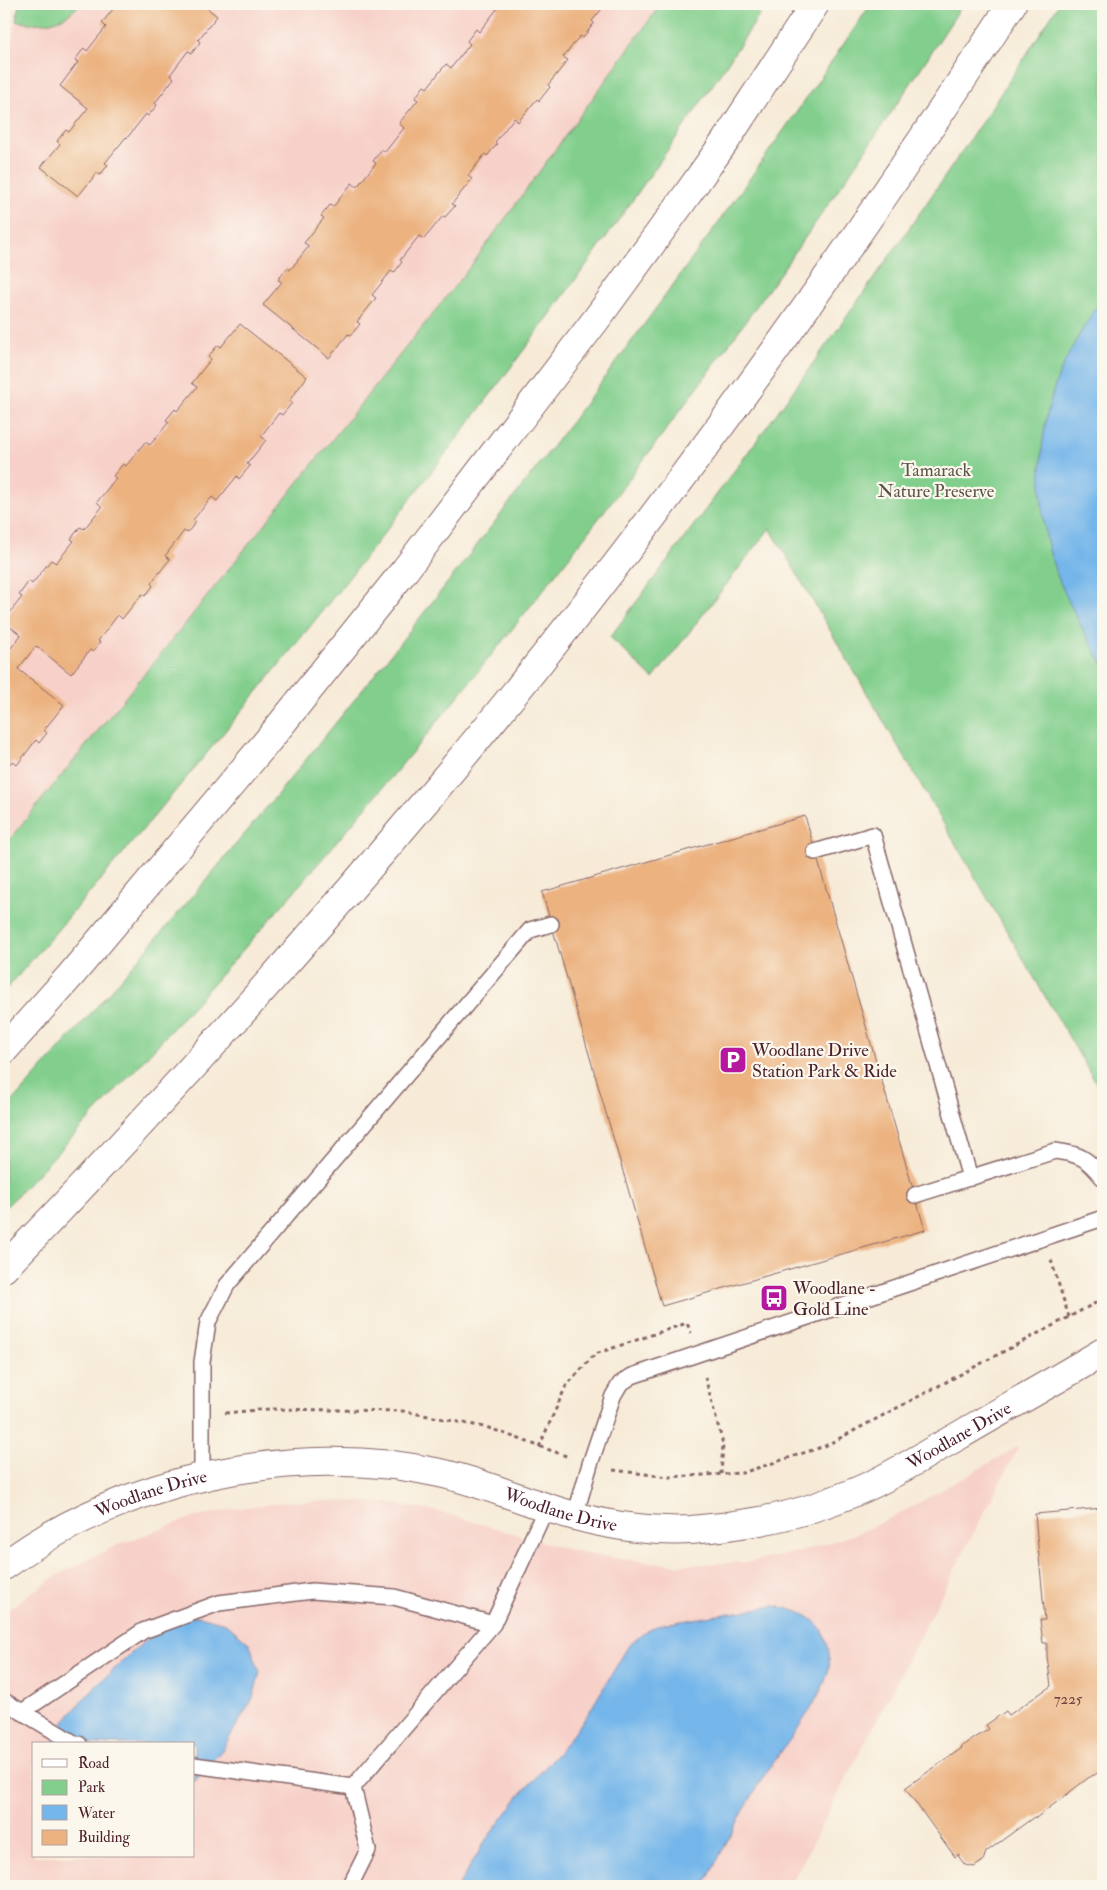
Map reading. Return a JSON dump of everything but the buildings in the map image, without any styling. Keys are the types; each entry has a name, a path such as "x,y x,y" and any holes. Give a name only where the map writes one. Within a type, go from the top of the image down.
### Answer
{"main road":[{"path":"4,1050 71,975 270,738 405,570 673,214 726,140 815,4"},
{"path":"4,1268 154,1110 255,998 430,796 533,669 620,559 791,329 873,213 1012,4"},
{"name":"Woodlane Drive","path":"4,1566 26,1550 95,1513 167,1485 248,1467 309,1462 370,1463 439,1473 492,1488 575,1516 635,1527 689,1530 751,1522 815,1507 876,1483 1103,1352"}],"lane":[{"path":"815,852 873,836 970,1178"},
{"path":"202,1477 202,1362 208,1322 227,1285 530,930 551,924"},
{"path":"915,1195 1055,1151 1075,1154 1092,1164 1103,1178"},
{"path":"575,1516 613,1396 620,1384 632,1376 1103,1218"},
{"path":"353,1787 493,1624 547,1506"},
{"path":"22,1712 142,1631 218,1603 312,1591 394,1597 493,1624"},
{"path":"4,1701 72,1742"},
{"path":"195,1764 353,1787"},
{"path":"350,1886 368,1850 353,1787"}],"path":[{"path":"1044,1238 1069,1317"},
{"path":"202,1416 269,1409 403,1411 488,1428 604,1469 669,1477 742,1473 824,1446 1103,1299"},
{"path":"1097,1302 1103,1311"},
{"path":"698,1353 722,1444 721,1474"}],"shaded area":[{"path":"19,4 767,4 692,116 457,440 209,751 4,992 4,81"},
{"path":"1019,1446 790,1886 4,1886 4,1613 58,1575 117,1545 188,1519 232,1509 284,1502 336,1501 387,1503 441,1512 562,1548 611,1558 680,1565 748,1562 800,1552 859,1533 901,1513"}],"green space":[{"path":"19,4 80,4 66,16 51,22 25,23 16,21"},
{"path":"661,4 767,4 589,261 402,511 206,754 4,992 4,846 185,624 470,267"},
{"path":"871,4 963,4 856,165 745,322 630,477 512,629 390,779 265,925 136,1068 4,1209 4,1111 186,904 366,686 454,575 709,236"},
{"name":"Tamarack Nature Preserve","path":"1059,4 1103,4 1103,1095 770,528 653,679 610,637 841,325 952,166"}],"water":[{"path":"1103,296 1103,665 1077,618 1055,570 1048,548 1044,524 1041,472 1042,446 1051,397 1063,365"},
{"path":"774,1606 803,1614 820,1628 828,1648 828,1672 808,1713 754,1792 704,1886 458,1886 486,1840 520,1795 559,1752 588,1714 629,1645 649,1629 663,1624"},
{"path":"199,1616 225,1623 249,1643 260,1672 253,1698 222,1750 195,1781 195,1742 54,1742 64,1721 93,1689 138,1647 171,1620"}],"place":[{"name":"Woodlane Drive Station Park & Ride","path":"733,1060"},
{"name":"Woodlane - Gold Line","path":"774,1298"}]}
